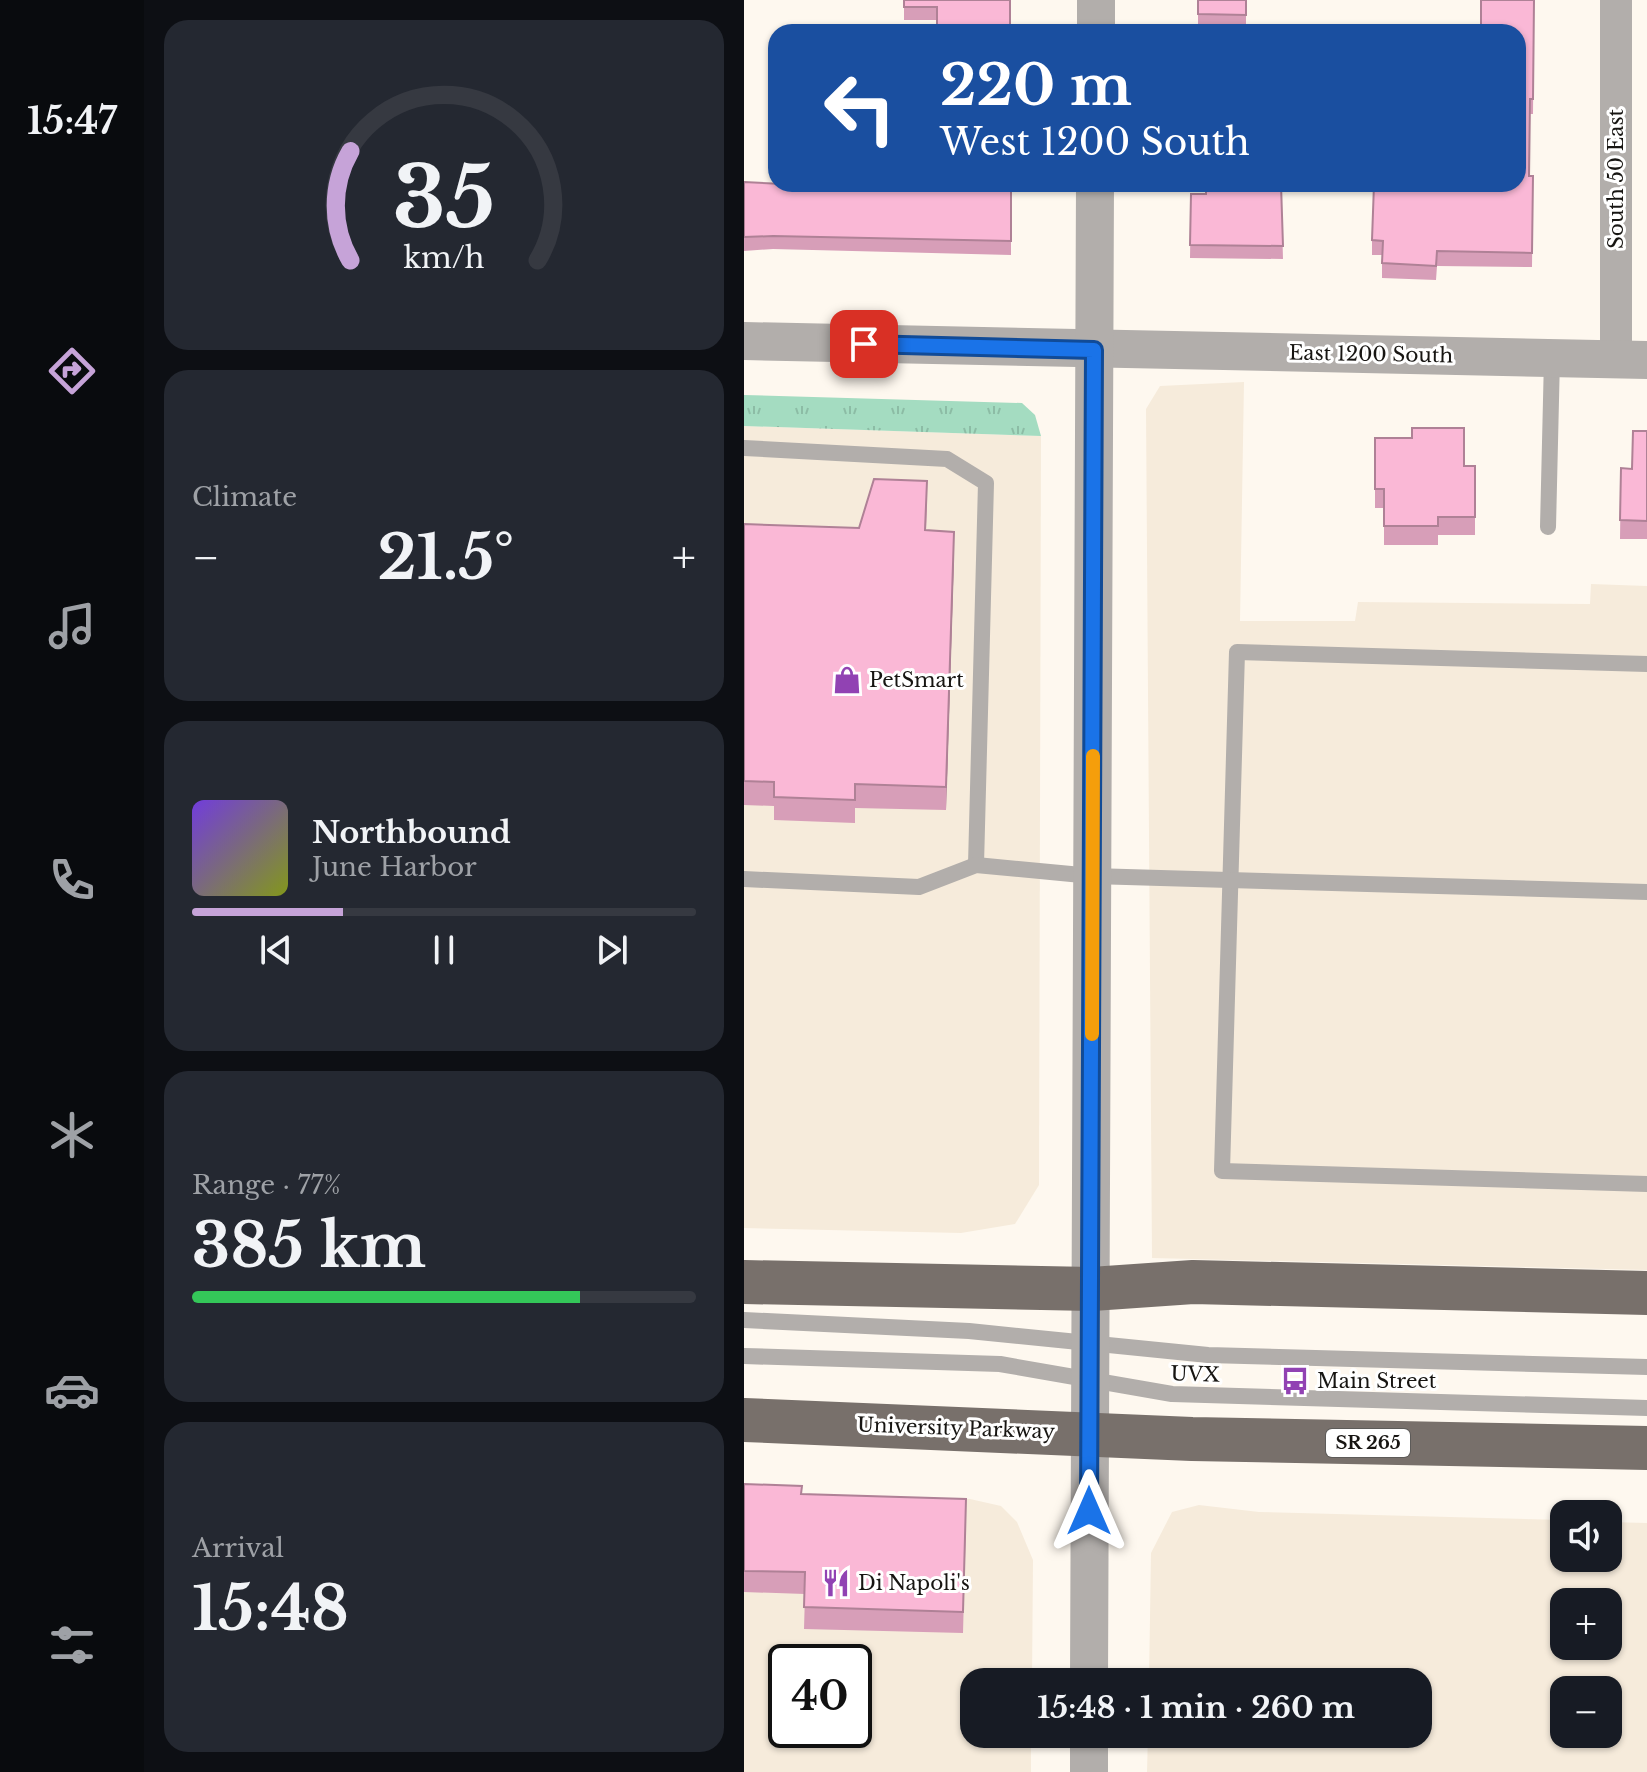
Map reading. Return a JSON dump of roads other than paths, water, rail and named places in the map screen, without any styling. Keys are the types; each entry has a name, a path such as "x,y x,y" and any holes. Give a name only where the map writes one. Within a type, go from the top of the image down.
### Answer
{"main road":[{"path":"744,1282 1092,1289 1193,1282 1647,1293"},
{"name":"University Parkway","path":"744,1420 1089,1432 1192,1439 1647,1448"}],"street":[{"path":"1096,0 1096,24"},
{"name":"South 50 East","path":"1616,0 1632,359"},
{"path":"1089,1668 1095,192"},
{"name":"East 1200 South","path":"744,341 1632,359"},
{"path":"1089,1748 1089,1772"}],"lane":[{"path":"1548,527 1552,358"},
{"path":"744,448 947,459 986,483 976,865"},
{"path":"1647,664 1237,652 1222,1171 1647,1184"},
{"path":"744,879 919,887 976,865 1092,876 1647,892"},
{"name":"UVX","path":"744,1320 969,1331 1090,1362 1172,1394 1647,1408"},
{"name":"UVX","path":"744,1356 1000,1364 1208,1355 1647,1367"}],"place":[{"name":"PetSmart","path":"847,680"},
{"name":"Main Street","path":"1295,1381"},
{"name":"Di Napoli's","path":"836,1583"}]}
